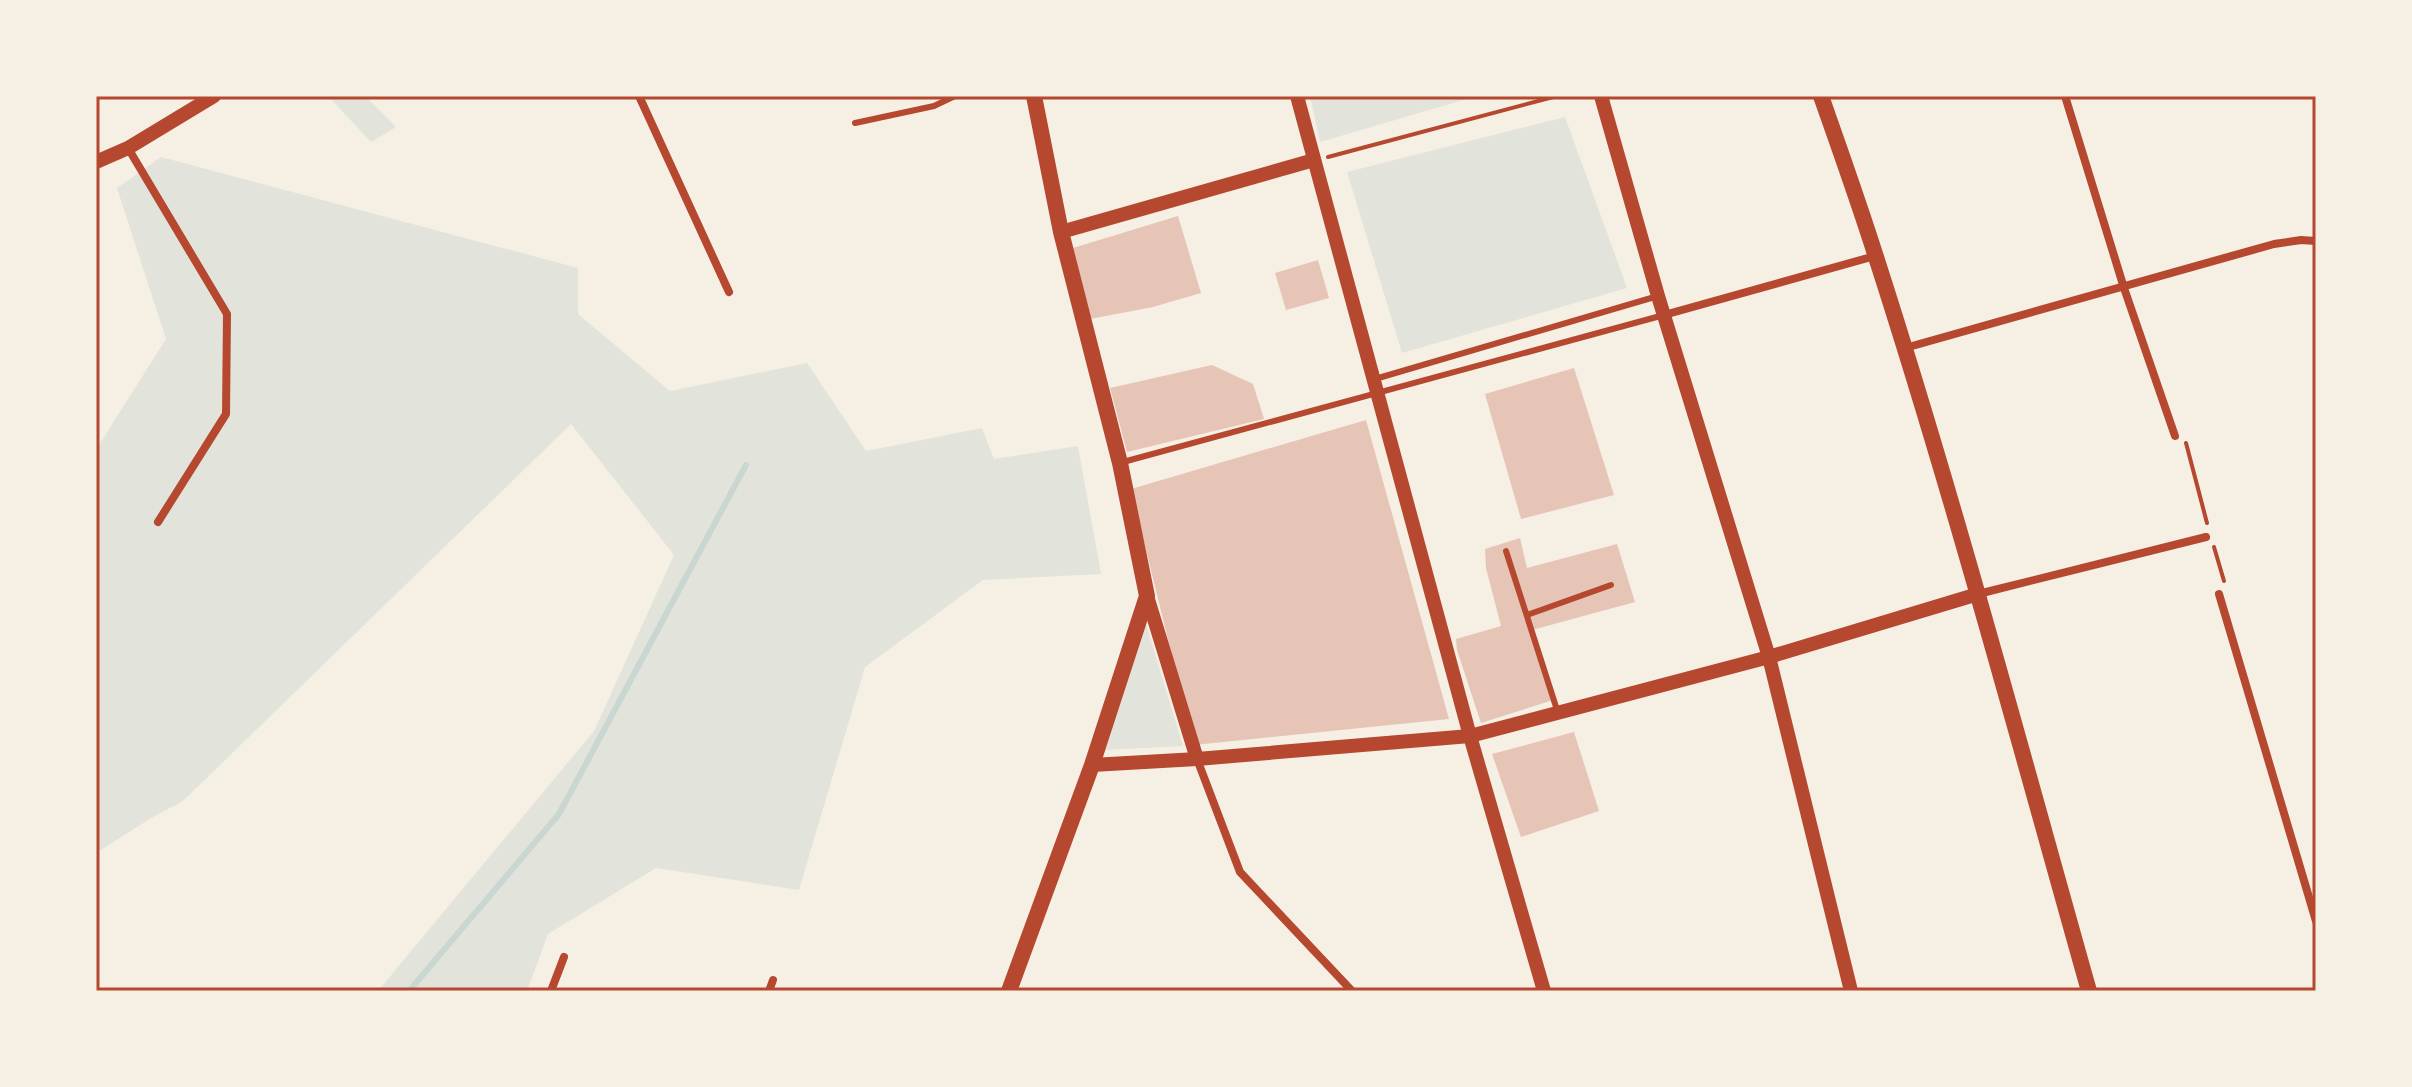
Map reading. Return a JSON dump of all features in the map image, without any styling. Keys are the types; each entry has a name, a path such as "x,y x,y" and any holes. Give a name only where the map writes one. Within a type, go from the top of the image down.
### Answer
{"main road":[{"path":"1009,991 1092,765 1147,596 1120,463 1061,232 1034,96"},
{"path":"1821,96 1876,255 1978,594 2089,991"}],"street":[{"path":"96,162 128,148 214,96"},
{"path":"639,96 729,292"},
{"path":"1297,96 1470,736 1544,991"},
{"path":"1601,96 1658,296 1769,657 1851,991"},
{"path":"2065,96 2124,288 2174,434"},
{"path":"128,148 227,314 226,414 158,522"},
{"path":"1061,232 1314,160"},
{"path":"1904,348 2274,244 2316,241"},
{"path":"1664,315 1876,255"},
{"path":"1092,765 1470,736 1769,657 1978,594 2206,537"},
{"path":"1147,596 1197,759 1240,872 1352,991"},
{"path":"2220,597 2316,921"},
{"path":"551,991 564,957"},
{"path":"769,991 773,980"}],"lane":[{"path":"855,123 934,106 955,96"},
{"path":"1120,463 1377,387 1658,296"},
{"path":"1377,387 1664,315"},
{"path":"1506,551 1558,713"},
{"path":"1527,615 1611,585"}],"path":[{"path":"1314,160 1557,96"},
{"path":"2174,434 2182,430 2229,598 2220,597"}],"shaded area":[{"path":"328,96 365,96 396,127 371,142"},
{"path":"1310,96 1477,96 1320,142"},
{"path":"1565,117 1627,288 1402,353 1347,172"},
{"path":"161,157 578,268 578,314 670,391 807,363 866,451 982,428 994,459 1078,446 1101,574 983,580 865,667 799,890 656,868 548,934 527,991 378,991 594,731 674,555 571,424 183,801 96,853 96,444 99,445 166,339 117,188"},
{"path":"1146,624 1183,746 1106,750"}],"building":[{"path":"1178,216 1201,293 1153,307 1090,319 1073,248"},
{"path":"1318,260 1329,298 1286,310 1275,273"},
{"path":"1212,365 1253,384 1264,419 1127,452 1110,388"},
{"path":"1574,368 1614,495 1521,519 1485,394"},
{"path":"1366,420 1449,719 1194,745 1131,489"},
{"path":"1520,538 1527,568 1617,544 1635,602 1532,630 1553,700 1481,723 1456,639 1501,626 1486,568 1485,549"},
{"path":"1574,732 1599,811 1521,837 1492,754"}],"waterway":[{"path":"409,991 559,814 746,465"}]}
